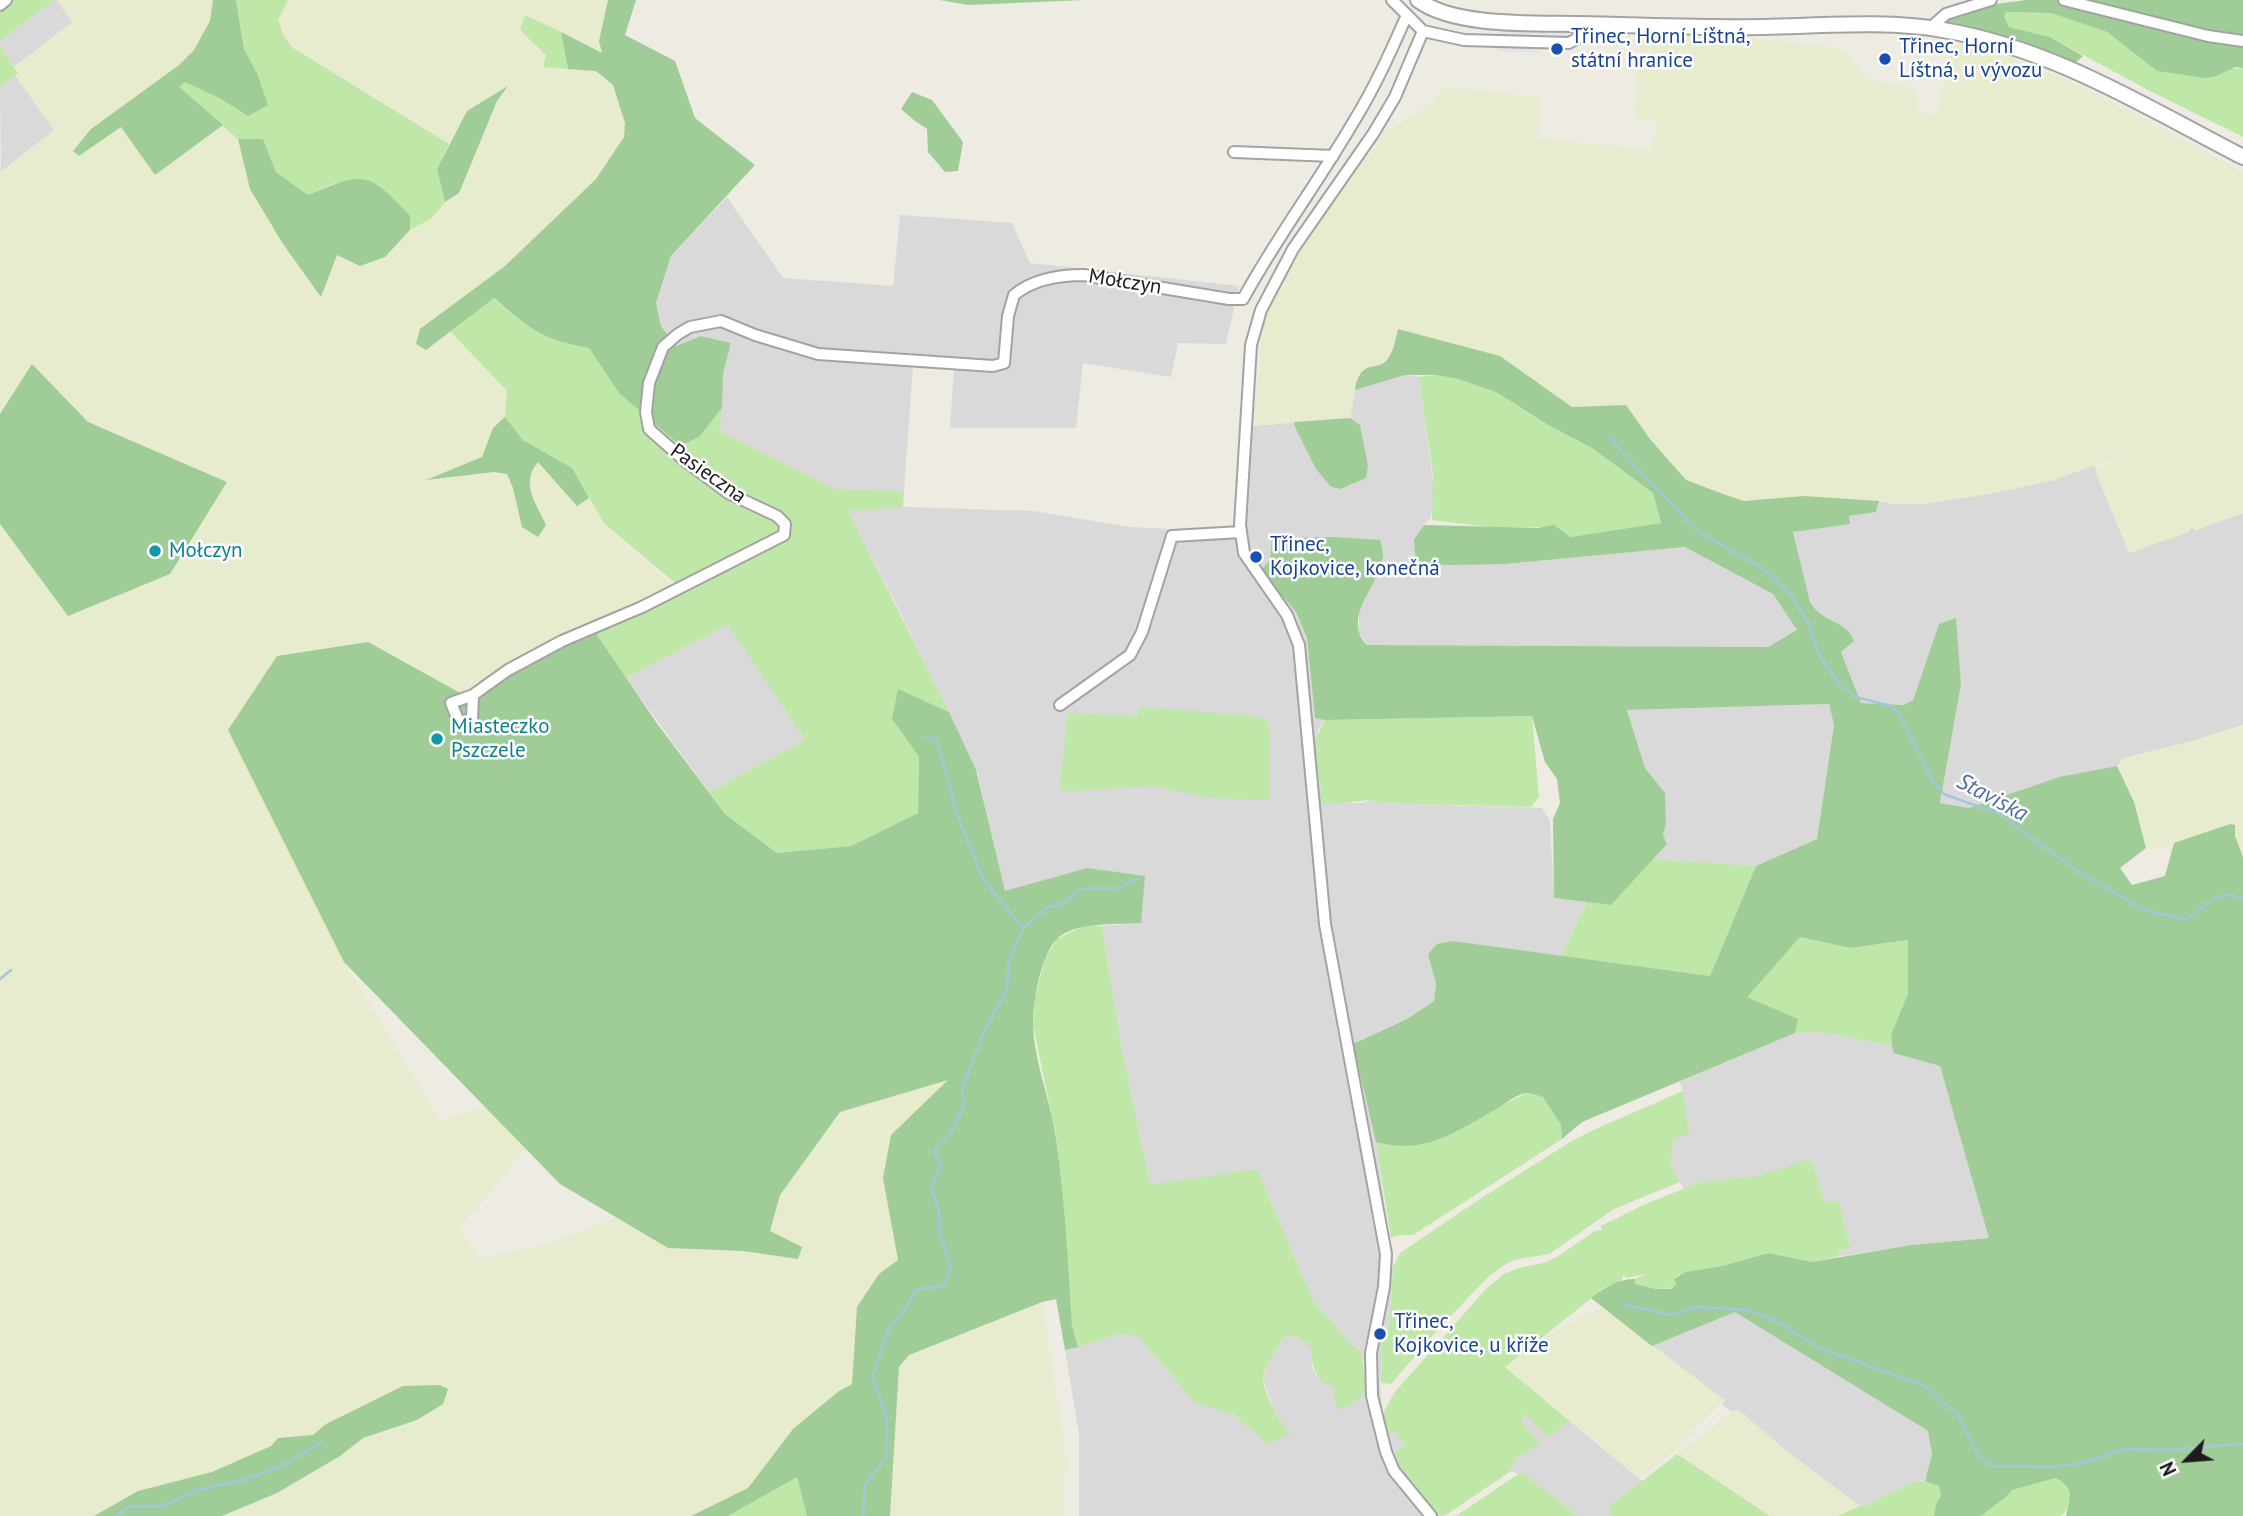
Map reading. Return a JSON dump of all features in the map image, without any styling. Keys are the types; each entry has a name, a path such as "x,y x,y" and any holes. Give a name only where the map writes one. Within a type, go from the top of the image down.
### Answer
{"street":[{"path":"0,5 6,0"},
{"path":"1392,0 1423,31 1464,40 1569,43 1578,38 1585,24"},
{"path":"1418,0 1434,5 1451,16 1485,19 1585,24 1930,28 1984,38 2063,64 2243,157"},
{"path":"1930,28 1946,14 1991,0"},
{"path":"2064,0 2208,36 2243,41"},
{"name":"Mołczyn","path":"818,354 1000,365 1004,363 1007,352 1009,316 1014,295 1030,284 1068,275 1096,276 1182,292 1243,299 1270,249 1333,156 1377,82 1407,15"},
{"path":"1484,40 1485,19"},
{"path":"1423,31 1395,97 1373,134 1293,248 1261,310 1251,345 1247,387 1241,532 1244,553 1287,615 1299,645 1325,924 1386,1254 1384,1287 1371,1353 1372,1396 1386,1452 1394,1471 1431,1516"},
{"path":"1234,152 1333,156"},
{"name":"Pasieczna","path":"473,695 508,670 562,640 642,607 784,535 785,524 778,516 729,493 684,460 649,429 646,412 649,383 663,347 670,340 690,327 721,321 755,335 818,354"},
{"path":"1060,705 1130,655 1142,632 1172,536 1241,532"}],"shaded area":[{"path":"57,0 73,22 14,67 0,46 0,41"},
{"path":"1498,31 1572,33 1569,40 1497,38"},
{"path":"1494,44 1539,46 1539,53 1494,51"},
{"path":"15,75 54,130 1,173 0,87"},
{"path":"727,197 783,278 893,286 900,215 1012,223 1030,263 1239,286 1226,344 1178,343 1171,377 1083,363 1076,428 950,428 954,368 913,365 904,491 835,489 719,431 723,374 731,343 701,336 676,346 661,326 656,303 671,256"},
{"path":"1405,375 1421,377 1419,379 1434,488 1431,518 1424,525 1505,564 1685,547 1773,594 1798,630 1768,647 1367,645 1359,632 1359,611 1383,558 1272,539 1270,559 1261,572 1296,612 1307,638 1315,717 1325,720 1318,730 1316,774 1321,784 1318,799 1321,803 1362,803 1377,800 1379,803 1542,808 1550,821 1554,898 1587,902 1561,956 1453,941 1437,944 1428,954 1436,984 1434,1001 1407,1019 1353,1044 1376,1142 1393,1267 1390,1320 1384,1334 1380,1380 1382,1416 1406,1444 1395,1453 1400,1469 1438,1514 1446,1516 1079,1516 1079,1434 1065,1350 1118,1334 1138,1336 1194,1402 1228,1412 1240,1420 1286,1431 1276,1415 1263,1380 1269,1360 1286,1335 1298,1337 1311,1347 1312,1367 1317,1377 1335,1391 1359,1399 1366,1390 1363,1360 1358,1348 1351,1344 1314,1302 1257,1169 1150,1186 1121,1045 1102,926 1140,923 1087,868 1005,892 978,774 845,505 1033,511 1130,527 1231,532 1238,517 1245,427 1295,422 1294,426 1331,487 1341,489 1354,484 1360,425 1350,418 1355,390"},
{"path":"2094,465 2129,553 2189,530 2191,526 2196,530 2243,513 2243,725 2123,758 2117,766 2059,777 1969,808 1940,803 1961,684 1956,619 1939,624 1913,700 1904,705 1861,703 1841,652 1854,641 1837,623 1814,610 1792,531 1850,524 1849,516 1876,512 1879,501 1923,504 1988,494 2054,480"},
{"path":"728,625 805,740 709,792 626,678"},
{"path":"1829,704 1834,725 1817,839 1756,866 1653,859 1666,844 1663,835 1666,824 1665,793 1645,768 1627,710"},
{"path":"1822,1032 1892,1046 1893,1053 1940,1066 1990,1238 1911,1245 1836,1257 1841,1250 1850,1246 1839,1202 1825,1203 1813,1164 1807,1161 1757,1176 1700,1182 1684,1189 1671,1165 1673,1138 1683,1091 1680,1081 1795,1033"},
{"path":"1735,1311 1928,1431 1932,1454 1925,1481 1912,1482 1863,1507 1860,1506 1784,1449 1738,1410 1732,1412 1722,1405 1724,1403 1652,1346"},
{"path":"1526,1414 1563,1425 1572,1423 1642,1481 1607,1508 1613,1516 1578,1516 1523,1473 1511,1471 1516,1459 1526,1452 1519,1421"}],"green space":[{"path":"0,0 54,0 0,41"},
{"path":"57,0 213,0 210,21 194,50 179,65 91,128 79,156 121,127 156,174 223,125 238,139 250,189 283,244 321,296 338,254 385,257 410,230 432,218 445,202 459,193 478,142 497,101 507,88 467,111 449,144 293,48 284,36 278,20 288,0 608,0 599,41 602,53 525,15 520,30 546,55 544,67 596,71 613,85 625,124 624,137 596,179 505,266 420,329 426,350 450,331 507,391 505,417 493,428 482,457 429,479 494,472 507,474 522,527 546,525 529,485 529,472 539,461 576,505 589,498 605,524 671,584 642,603 472,693 462,694 436,682 228,730 344,962 441,1122 483,1105 525,1149 459,1229 479,1258 538,1247 617,1218 668,1248 743,1251 802,1247 770,1232 780,1195 841,1112 949,1079 883,1178 898,1260 879,1274 857,1307 852,1384 839,1391 793,1429 748,1488 691,1516 222,1516 277,1493 340,1456 363,1438 417,1420 443,1404 404,1386 326,1424 313,1435 278,1438 271,1446 212,1472 138,1491 94,1516 0,1516 0,524 68,616 226,481 88,422 32,364 0,414 0,172 54,130 15,75 18,73 14,67 72,22"},
{"path":"213,0 236,0 244,49 257,73 268,105 248,116 185,82 179,87 223,125 155,175 121,127 79,156 73,151 91,129 179,65 194,50 210,21"},
{"path":"236,0 288,0 278,20 284,36 293,48 449,144 437,169 445,202 432,218 410,230 410,216 335,183 308,195 276,172 263,139 238,139 178,87 185,82 248,116 257,73 244,49"},
{"path":"608,0 636,0 625,35 675,61 695,118 755,165 671,256 656,303 661,326 676,346 701,336 731,343 723,374 722,408 700,436 681,446 619,393 589,348 559,341 537,332 494,298 426,350 416,344 420,329 505,266 596,179 624,137 625,123 613,85 596,71 568,69 561,32 602,53 599,41"},
{"path":"940,0 1084,0 968,5"},
{"path":"2026,0 2243,0 2243,68 2236,67 2206,78 2157,71 2107,32 2051,13 2006,12 2004,16 2009,27 2050,37 2083,56 2076,62 1991,34 1951,25 1947,21 1972,9"},
{"path":"2006,12 2051,13 2107,32 2157,71 2216,76 2230,69 2243,68 2243,137 2050,37 2009,27 2004,16"},
{"path":"525,15 561,32 568,69 543,67 546,55 520,30"},
{"path":"1641,36 1750,38 1833,47 1844,52 1868,79 1910,87 1917,94 1918,110 1927,116 1937,113 1952,51 1956,46 1965,44 1983,48 2022,61 2091,91 2243,172 2243,513 2195,530 2191,526 2189,532 2129,553 2095,471 2128,453 2054,480 1923,504 1804,496 1744,501 1686,480 1650,439 1630,410 1622,405 1614,408 1572,407 1500,356 1399,329 1389,358 1383,363 1364,368 1359,373 1350,418 1253,426 1264,320 1276,288 1289,261 1367,156 1376,148 1385,132 1433,103 1445,87 1539,97 1537,138 1652,150 1658,121 1634,118"},
{"path":"0,46 18,73 0,87"},
{"path":"508,86 497,101 459,193 445,202 437,169 467,111"},
{"path":"912,92 932,100 963,142 958,171 945,172 928,152 927,129 901,109"},
{"path":"238,139 263,139 276,172 308,195 354,179 374,183 410,216 410,230 385,257 360,266 337,255 321,297 283,244 250,189"},
{"path":"493,298 536,332 589,348 619,393 700,436 722,408 719,431 835,489 904,491 903,507 848,511 949,712 899,690 892,719 919,757 918,813 851,846 777,853 725,814 709,792 805,740 728,625 626,678 593,629 675,583 605,524 571,468 523,440 505,417 507,391 450,331"},
{"path":"1398,329 1500,356 1572,407 1626,405 1650,439 1686,480 1726,495 1744,501 1804,496 1879,501 1876,512 1849,516 1850,524 1793,532 1810,602 1821,614 1846,629 1854,641 1841,652 1861,703 1904,705 1913,700 1939,624 1956,618 1961,684 1940,803 1969,808 2059,777 2117,766 2134,802 2146,848 2120,868 2132,885 2165,876 2174,843 2230,824 2235,825 2235,836 2243,857 2243,1516 2066,1516 2069,1490 2056,1478 2012,1490 1981,1516 1934,1516 1941,1495 1939,1486 1925,1481 1932,1454 1928,1431 1735,1312 1652,1346 1591,1298 1612,1284 1629,1279 1635,1279 1635,1284 1671,1289 1676,1284 1674,1279 1686,1272 1718,1267 1768,1253 1812,1262 1911,1245 1989,1238 1940,1066 1893,1053 1891,1035 1908,994 1908,940 1850,948 1800,937 1747,997 1798,1019 1795,1033 1582,1122 1562,1139 1561,1125 1543,1097 1527,1093 1440,1139 1410,1146 1376,1142 1353,1044 1407,1019 1434,1001 1436,984 1428,954 1437,944 1453,941 1710,976 1756,866 1817,839 1834,725 1829,704 1627,710 1645,768 1665,793 1666,824 1663,835 1667,844 1611,905 1554,898 1553,819 1560,803 1557,779 1545,762 1532,716 1315,718 1307,638 1296,612 1261,571 1270,559 1272,538 1334,537 1380,540 1383,556 1381,566 1364,600 1358,623 1360,634 1367,645 1768,647 1797,630 1773,594 1685,547 1505,564 1448,565 1416,562 1414,540 1424,525 1537,528 1554,525 1570,537 1661,523 1653,493 1592,448 1550,426 1496,392 1458,379 1435,375 1405,375 1355,390 1365,369 1380,365 1389,357"},
{"path":"32,364 88,422 227,482 170,574 68,616 0,524 0,414"},
{"path":"1435,375 1458,379 1496,392 1550,426 1592,448 1653,493 1661,523 1570,537 1551,527 1497,528 1432,520 1433,474 1419,379"},
{"path":"505,417 523,440 572,468 589,498 577,506 538,462 530,478 530,485 534,501 546,525 538,537 522,527 507,474 494,472 426,480 482,457 493,428"},
{"path":"1350,418 1360,425 1368,466 1366,478 1341,489 1331,487 1316,469 1294,425 1295,422"},
{"path":"593,629 656,722 725,814 777,853 851,846 918,813 919,757 892,719 898,689 949,712 976,770 1005,891 1087,868 1145,876 1141,923 1086,926 1058,938 1043,966 1035,1003 1034,1039 1056,1139 1072,1326 1078,1347 1065,1350 1056,1299 1042,1302 909,1355 899,1367 890,1516 807,1516 797,1477 728,1516 691,1516 748,1488 793,1429 839,1391 852,1384 857,1307 879,1274 898,1260 883,1178 891,1135 948,1080 840,1112 780,1195 770,1231 802,1247 798,1259 743,1251 668,1248 560,1184 344,962 228,730 277,656 368,642 462,694"},
{"path":"1139,707 1254,716 1266,720 1270,727 1270,800 1209,798 1154,786 1059,790 1068,713 1138,716"},
{"path":"1532,716 1539,797 1531,807 1379,803 1377,800 1334,804 1319,802 1321,784 1316,774 1313,744 1325,720"},
{"path":"2243,725 2243,857 2235,836 2235,825 2230,824 2153,850 2146,848 2145,837 2117,766 2123,758"},
{"path":"1653,859 1756,866 1710,976 1561,956 1587,902 1611,905"},
{"path":"1086,925 1102,926 1121,1045 1150,1185 1257,1169 1314,1302 1351,1344 1361,1351 1366,1390 1359,1399 1339,1410 1334,1398 1335,1391 1330,1385 1324,1384 1315,1371 1311,1347 1298,1337 1286,1335 1263,1379 1273,1408 1290,1434 1268,1444 1234,1415 1194,1402 1138,1336 1118,1334 1078,1347 1072,1326 1056,1136 1033,1025 1035,999 1045,959 1057,939"},
{"path":"1800,937 1850,948 1909,940 1908,995 1891,1035 1892,1046 1822,1032 1795,1033 1797,1019 1746,997"},
{"path":"1683,1091 1689,1134 1673,1139 1671,1165 1680,1182 1614,1209 1549,1254 1514,1260 1501,1267 1439,1328 1391,1384 1382,1383 1380,1357 1384,1334 1390,1320 1393,1267 1400,1253 1570,1142"},
{"path":"1528,1093 1543,1097 1561,1125 1562,1139 1413,1235 1391,1238 1376,1142 1398,1146 1419,1145 1438,1140"},
{"path":"1807,1160 1813,1164 1825,1202 1839,1201 1850,1247 1841,1250 1836,1257 1812,1262 1767,1253 1677,1276 1674,1286 1665,1290 1635,1284 1635,1279 1646,1274 1626,1278 1624,1275 1621,1281 1604,1288 1505,1367 1572,1423 1563,1425 1548,1438 1525,1414 1520,1421 1540,1443 1516,1459 1511,1471 1446,1515 1438,1515 1400,1469 1395,1453 1406,1444 1398,1438 1395,1431 1389,1433 1386,1430 1382,1416 1394,1393 1486,1289 1504,1274 1547,1262 1595,1231 1602,1230 1601,1226 1700,1182 1757,1176"},
{"path":"1042,1302 1066,1457 1063,1516 890,1516 899,1367 909,1355"},
{"path":"1603,1308 1725,1400 1695,1427 1685,1442 1638,1477 1505,1367 1543,1339"},
{"path":"440,1385 448,1389 443,1404 417,1420 363,1438 340,1456 277,1493 222,1516 94,1516 138,1491 212,1472 271,1446 278,1438 313,1435 326,1424 403,1386"},
{"path":"1738,1409 1784,1449 1860,1506 1838,1516 1770,1516 1677,1454"},
{"path":"1677,1454 1770,1516 1613,1516 1607,1508"},
{"path":"1523,1473 1578,1516 1456,1516 1518,1474"},
{"path":"797,1477 807,1516 728,1516"},
{"path":"2056,1478 2065,1486 2070,1496 2069,1506 2061,1516 1981,1516 2012,1490"},
{"path":"1931,1481 1939,1486 1941,1495 1934,1516 1838,1516 1863,1507 1912,1482"}],"waterway":[{"name":"Staviska","path":"1609,438 1697,531 1759,566 1790,593 1809,624 1819,655 1841,687 1856,697 1891,706 1898,712 1933,781 1944,794 1999,814 2080,873 2143,909 2184,920 2218,897 2233,895 2243,898"},
{"path":"863,1516 865,1484 886,1459 887,1419 873,1376 889,1328 907,1307 915,1290 943,1286 951,1269 940,1235 939,1211 931,1188 941,1164 934,1151 950,1134 964,1106 962,1090 982,1036 1007,989 1009,961 1023,928 983,879 958,816 937,741 925,736"},
{"path":"1024,927 1048,907 1061,905 1081,889 1119,888 1138,878"},
{"path":"0,979 11,970"},
{"path":"1623,1304 1669,1315 1699,1307 1747,1310 1782,1324 1819,1348 1923,1385 1958,1415 1979,1456 1992,1466 2051,1467 2085,1463 2124,1449 2171,1450 2243,1444"},
{"path":"115,1516 131,1506 161,1506 198,1490 244,1480 285,1465 321,1442"}],"place":[{"name":"Třinec, Horní Líštná, státní hranice","path":"1557,49"},
{"name":"Třinec, Horní Líštná, u vývozu","path":"1885,59"},
{"name":"Mołczyn","path":"155,551"},
{"name":"Třinec, Kojkovice, konečná","path":"1256,557"},
{"name":"Miasteczko Pszczele","path":"437,739"},
{"name":"Třinec, Kojkovice, u kříže","path":"1380,1334"}]}
